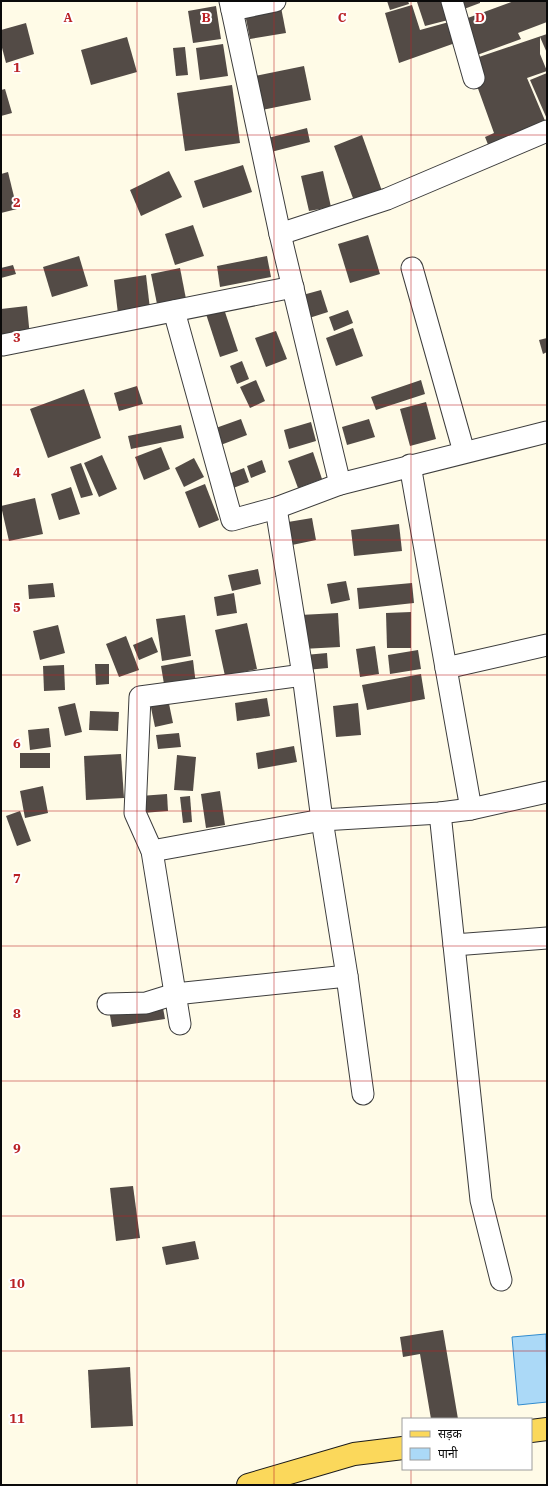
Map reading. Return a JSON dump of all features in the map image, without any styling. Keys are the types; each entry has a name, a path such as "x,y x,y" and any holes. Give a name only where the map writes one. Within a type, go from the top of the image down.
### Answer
{"main road":[{"path":"532,1431 547,1429"},
{"path":"248,1485 354,1454 402,1448"}],"street":[{"path":"275,1 231,5 280,234 340,484"},
{"path":"452,1 474,78"},
{"path":"280,234 387,199 547,131"},
{"path":"412,268 464,452"},
{"path":"3,345 293,287"},
{"path":"174,311 232,520 276,508 340,484 410,465 547,432"},
{"path":"410,465 471,809"},
{"path":"276,508 303,675 322,820 347,976 363,1094"},
{"path":"446,668 547,645"},
{"path":"180,1024 152,851 135,813 140,697 303,675"},
{"path":"152,851 322,820 440,813 471,809 547,792"},
{"path":"440,813 481,1200 501,1280"},
{"path":"454,945 546,944"},
{"path":"108,1004 146,1002 175,994 347,976"}],"water":[{"path":"546,1334 547,1402 518,1405 512,1337"}],"building":[{"path":"387,1 408,1 409,4 390,10"},
{"path":"447,1 452,19 425,26 417,2"},
{"path":"461,1 480,1 480,3 464,9"},
{"path":"514,1 547,1 547,22 518,33 521,39 477,55 465,19"},
{"path":"280,2 286,33 250,39 244,9"},
{"path":"412,5 420,30 449,22 458,42 399,63 385,13"},
{"path":"216,6 221,39 193,43 188,11"},
{"path":"26,23 34,54 6,63 1,44 1,30"},
{"path":"547,34 547,53 540,37 540,54 547,71 527,78 546,123 489,147 485,137 494,133 476,83 473,59"},
{"path":"127,37 137,72 91,85 81,50"},
{"path":"223,44 228,76 200,80 196,48"},
{"path":"185,47 188,75 176,76 173,48"},
{"path":"304,66 311,100 262,110 255,76"},
{"path":"547,73 547,119 530,80"},
{"path":"232,85 240,143 185,151 177,93"},
{"path":"5,89 12,113 1,116 1,90"},
{"path":"307,128 310,142 271,152 268,138"},
{"path":"362,135 382,191 354,201 334,146"},
{"path":"243,165 252,192 203,208 194,181"},
{"path":"169,171 182,197 141,216 130,190"},
{"path":"323,171 331,207 309,211 301,176"},
{"path":"8,172 17,209 1,213 1,174"},
{"path":"193,225 204,256 175,265 165,234"},
{"path":"368,235 380,274 350,283 338,244"},
{"path":"79,256 88,286 52,297 43,267"},
{"path":"267,256 271,277 220,287 217,266"},
{"path":"13,265 16,274 1,278 1,268"},
{"path":"180,268 186,299 157,304 151,274"},
{"path":"146,275 150,309 118,314 114,280"},
{"path":"321,290 328,312 306,319 299,296"},
{"path":"27,306 30,337 1,340 1,309"},
{"path":"224,309 238,351 220,357 206,314"},
{"path":"348,310 353,323 334,331 329,317"},
{"path":"353,328 363,356 336,366 326,338"},
{"path":"276,331 287,359 266,367 255,338"},
{"path":"547,338 547,352 543,354 539,340"},
{"path":"242,361 249,379 237,384 230,366"},
{"path":"256,380 265,401 250,408 240,387"},
{"path":"421,380 425,394 376,410 371,397"},
{"path":"137,386 143,404 119,411 114,393"},
{"path":"84,389 101,438 48,458 30,409"},
{"path":"426,402 436,439 410,446 400,409"},
{"path":"241,419 247,435 218,446 213,429"},
{"path":"369,419 375,437 347,445 342,427"},
{"path":"311,422 316,441 289,449 284,430"},
{"path":"181,425 184,438 131,449 128,436"},
{"path":"161,447 170,469 144,480 135,457"},
{"path":"313,452 322,479 298,488 288,461"},
{"path":"102,455 117,489 99,497 84,463"},
{"path":"194,458 204,477 184,487 175,468"},
{"path":"262,460 266,472 251,478 247,466"},
{"path":"81,463 93,495 81,498 70,467"},
{"path":"244,468 249,482 228,490 223,476"},
{"path":"205,484 219,520 199,528 185,492"},
{"path":"71,487 80,514 59,520 51,494"},
{"path":"35,498 43,534 9,541 1,506"},
{"path":"312,518 316,540 292,545 288,522"},
{"path":"399,524 402,551 354,556 351,530"},
{"path":"258,569 261,584 232,591 228,575"},
{"path":"346,581 350,600 331,604 327,584"},
{"path":"53,583 55,597 29,599 28,585"},
{"path":"412,583 414,603 359,609 357,588"},
{"path":"234,593 237,613 217,616 214,597"},
{"path":"411,612 411,648 387,648 386,613"},
{"path":"338,613 340,647 302,649 300,615"},
{"path":"185,615 191,656 162,661 156,619"},
{"path":"247,623 257,669 225,676 215,630"},
{"path":"58,625 65,653 40,660 33,631"},
{"path":"126,636 139,670 119,677 106,644"},
{"path":"152,637 158,652 139,660 133,645"},
{"path":"375,646 379,674 360,677 356,649"},
{"path":"418,650 421,669 390,674 388,655"},
{"path":"327,653 328,668 306,670 305,655"},
{"path":"193,660 196,685 165,690 161,666"},
{"path":"95,664 109,664 109,684 96,685"},
{"path":"64,665 65,690 44,691 43,666"},
{"path":"421,674 425,699 367,710 362,685"},
{"path":"267,698 270,716 237,721 235,703"},
{"path":"168,699 173,723 155,727 150,703"},
{"path":"75,703 82,732 65,736 58,707"},
{"path":"358,703 361,735 336,737 333,706"},
{"path":"90,711 119,712 118,731 89,730"},
{"path":"49,728 51,747 30,750 28,730"},
{"path":"179,733 181,747 158,749 156,735"},
{"path":"294,746 297,762 258,769 256,753"},
{"path":"20,753 50,753 50,768 20,768"},
{"path":"121,754 124,798 86,800 84,756"},
{"path":"177,755 196,757 193,791 174,790"},
{"path":"43,786 48,813 25,818 20,791"},
{"path":"220,791 225,825 206,828 201,794"},
{"path":"167,794 168,811 142,813 140,796"},
{"path":"190,796 192,822 183,823 180,797"},
{"path":"20,811 31,841 17,846 6,816"},
{"path":"162,1002 165,1019 112,1027 109,1010"},
{"path":"133,1186 140,1238 116,1241 110,1188"},
{"path":"195,1241 199,1259 166,1265 162,1247"},
{"path":"443,1330 458,1418 431,1418 420,1354 403,1357 400,1337"},
{"path":"130,1367 133,1426 91,1428 88,1370"}]}
